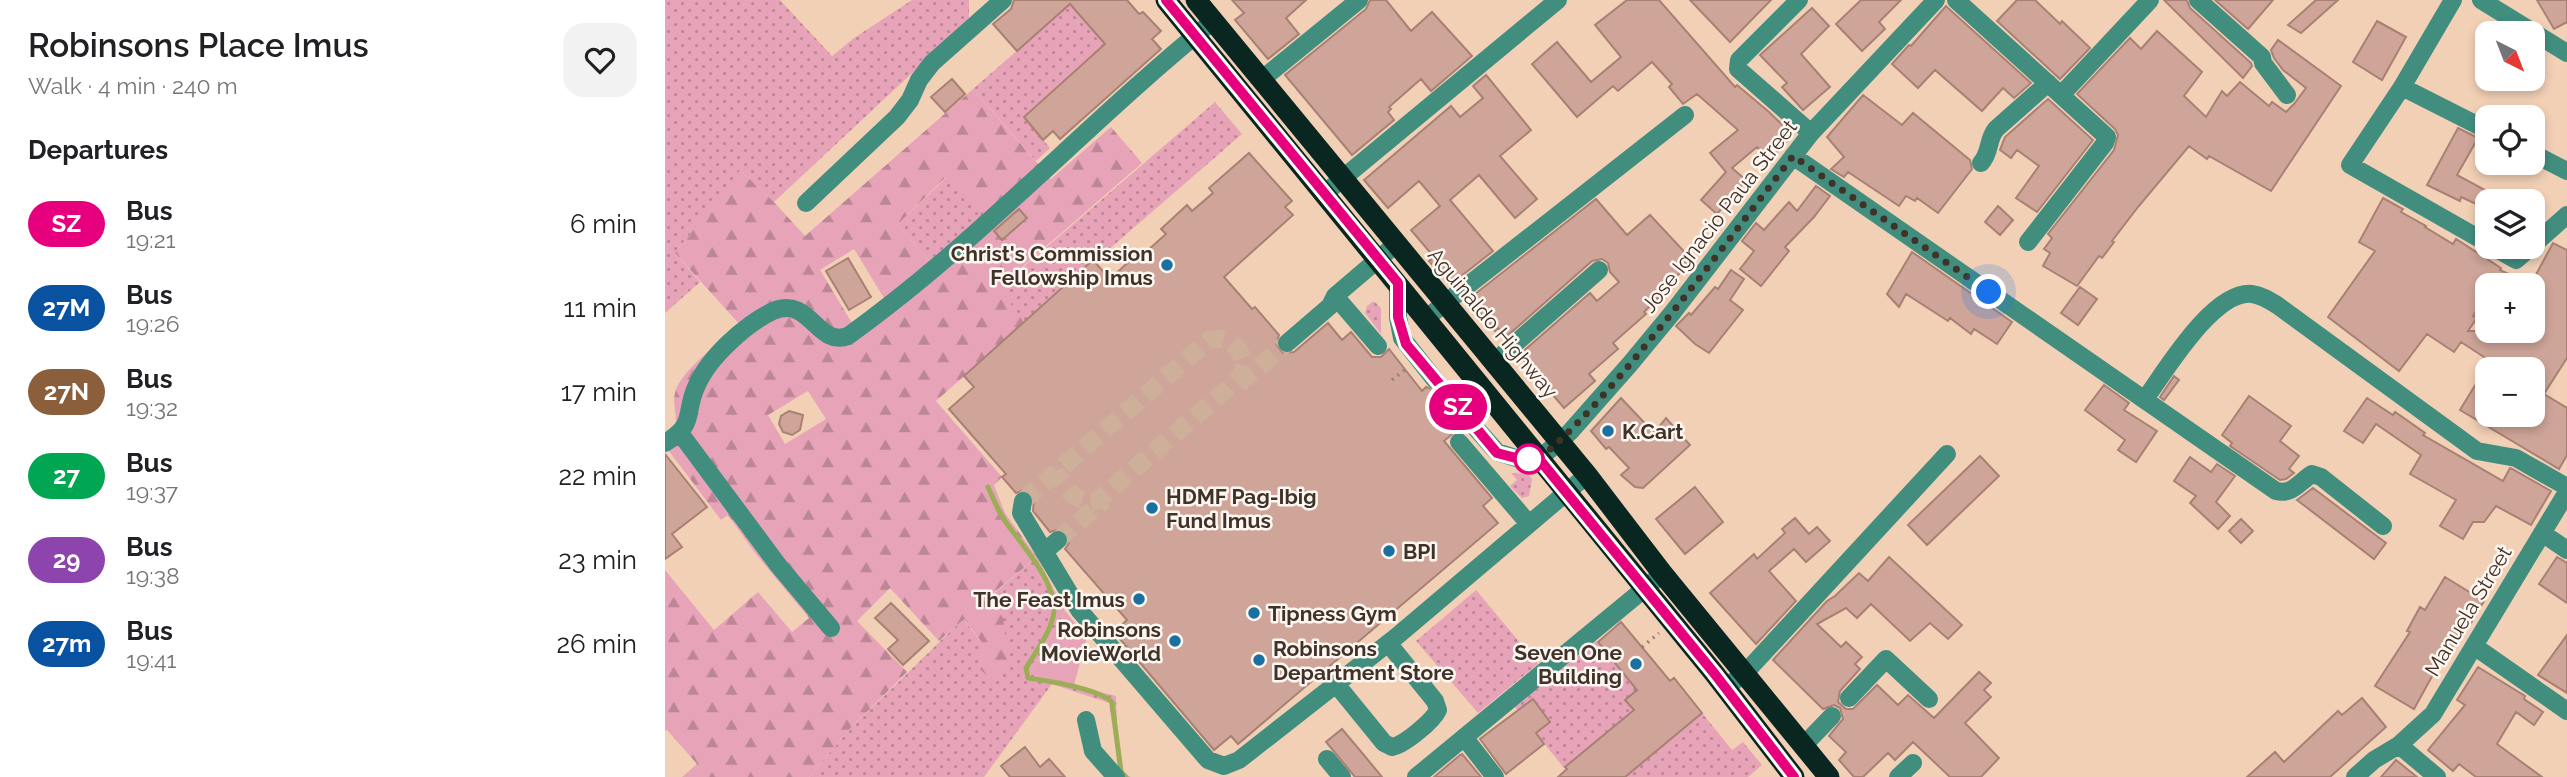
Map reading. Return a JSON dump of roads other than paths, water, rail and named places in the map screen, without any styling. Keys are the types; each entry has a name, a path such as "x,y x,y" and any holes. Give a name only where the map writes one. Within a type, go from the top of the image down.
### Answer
{"highway":[{"path":"1166,0 1398,283 1794,777"},
{"name":"Aguinaldo Highway","path":"1196,0 1587,475 1662,573 1829,777"}],"street":[{"path":"806,203 897,117 932,63 1003,0"},
{"path":"1261,80 1359,0"},
{"path":"1325,193 1558,0"},
{"path":"1799,0 1739,60 1738,69 1811,134"},
{"name":"Jose Ignacio Paua Street","path":"1539,459 1560,442 1673,312 1811,134 1936,0"},
{"path":"1956,0 2107,137 2028,242"},
{"path":"1981,163 1989,151 1992,134 2012,114 2055,89 2150,0"},
{"path":"2198,0 2262,57 2263,63 2287,95"},
{"path":"2452,0 2402,87 2350,165 2475,236"},
{"path":"2481,0 2567,53"},
{"path":"665,443 681,433 689,418 692,397 703,374 723,349 754,324 774,311 792,307 832,337 840,339 848,336 951,254 1213,21"},
{"path":"2402,87 2475,124"},
{"path":"1425,319 1685,115"},
{"path":"1793,156 2276,491 2284,493 2293,490 2312,474 2321,477 2383,526"},
{"path":"2545,160 2567,171"},
{"path":"2545,234 2567,215"},
{"path":"1284,339 1324,299 1335,296 1396,244"},
{"path":"1493,363 1599,270"},
{"path":"1398,283 1398,317 1402,338 1435,380"},
{"path":"2145,400 2187,341 2211,314 2229,300 2252,294 2277,305 2477,451 2516,458 2567,489"},
{"path":"1335,296 1378,346"},
{"path":"1458,408 1497,453 1516,458 1539,459"},
{"path":"681,433 761,543 831,628"},
{"path":"1459,442 1529,524"},
{"path":"1725,688 1745,673 1947,454"},
{"path":"1023,501 1021,513 1048,542 1080,611 1213,763 1224,766 1235,764 1388,643 1587,475"},
{"name":"Manuela Street","path":"2355,777 2374,760 2399,745 2433,714 2567,489"},
{"path":"2542,533 2567,550"},
{"path":"1416,777 1662,573"},
{"path":"1336,684 1384,743 1392,747 1400,745 1434,717 1438,709 1435,701 1388,643"},
{"path":"2474,646 2567,711"},
{"path":"1849,698 1886,659 1929,699"},
{"path":"1804,745 1832,716"},
{"path":"1086,720 1093,751 1116,777"},
{"path":"1464,737 1496,777"},
{"path":"2399,745 2437,777"},
{"path":"1327,759 1342,777"},
{"path":"1898,777 1913,763"}],"waterway":[{"path":"988,487 1002,517 1043,575 1053,599 1051,625 1026,668 1028,678 1084,689 1112,702 1121,772 1126,777"}],"tunnel":[{"path":"1023,501 1209,340 1228,341 1241,354 1245,366 1240,378 1098,500 1091,502 1079,499 1068,490 1064,484 1059,478 1055,473"},
{"path":"1239,384 1287,343"},
{"path":"1435,380 1458,408"},
{"path":"1058,540 1104,500"}],"place":[{"name":"Christ's Commission Fellowship Imus","path":"1167,265"},
{"name":"K.Cart","path":"1608,431"},
{"name":"HDMF Pag-Ibig Fund Imus","path":"1152,508"},
{"name":"BPI","path":"1389,551"},
{"name":"The Feast Imus","path":"1139,599"},
{"name":"Tipness Gym","path":"1254,613"},
{"name":"Robinsons MovieWorld","path":"1175,641"},
{"name":"Robinsons Department Store","path":"1259,660"},
{"name":"Seven One Building","path":"1636,664"}]}
